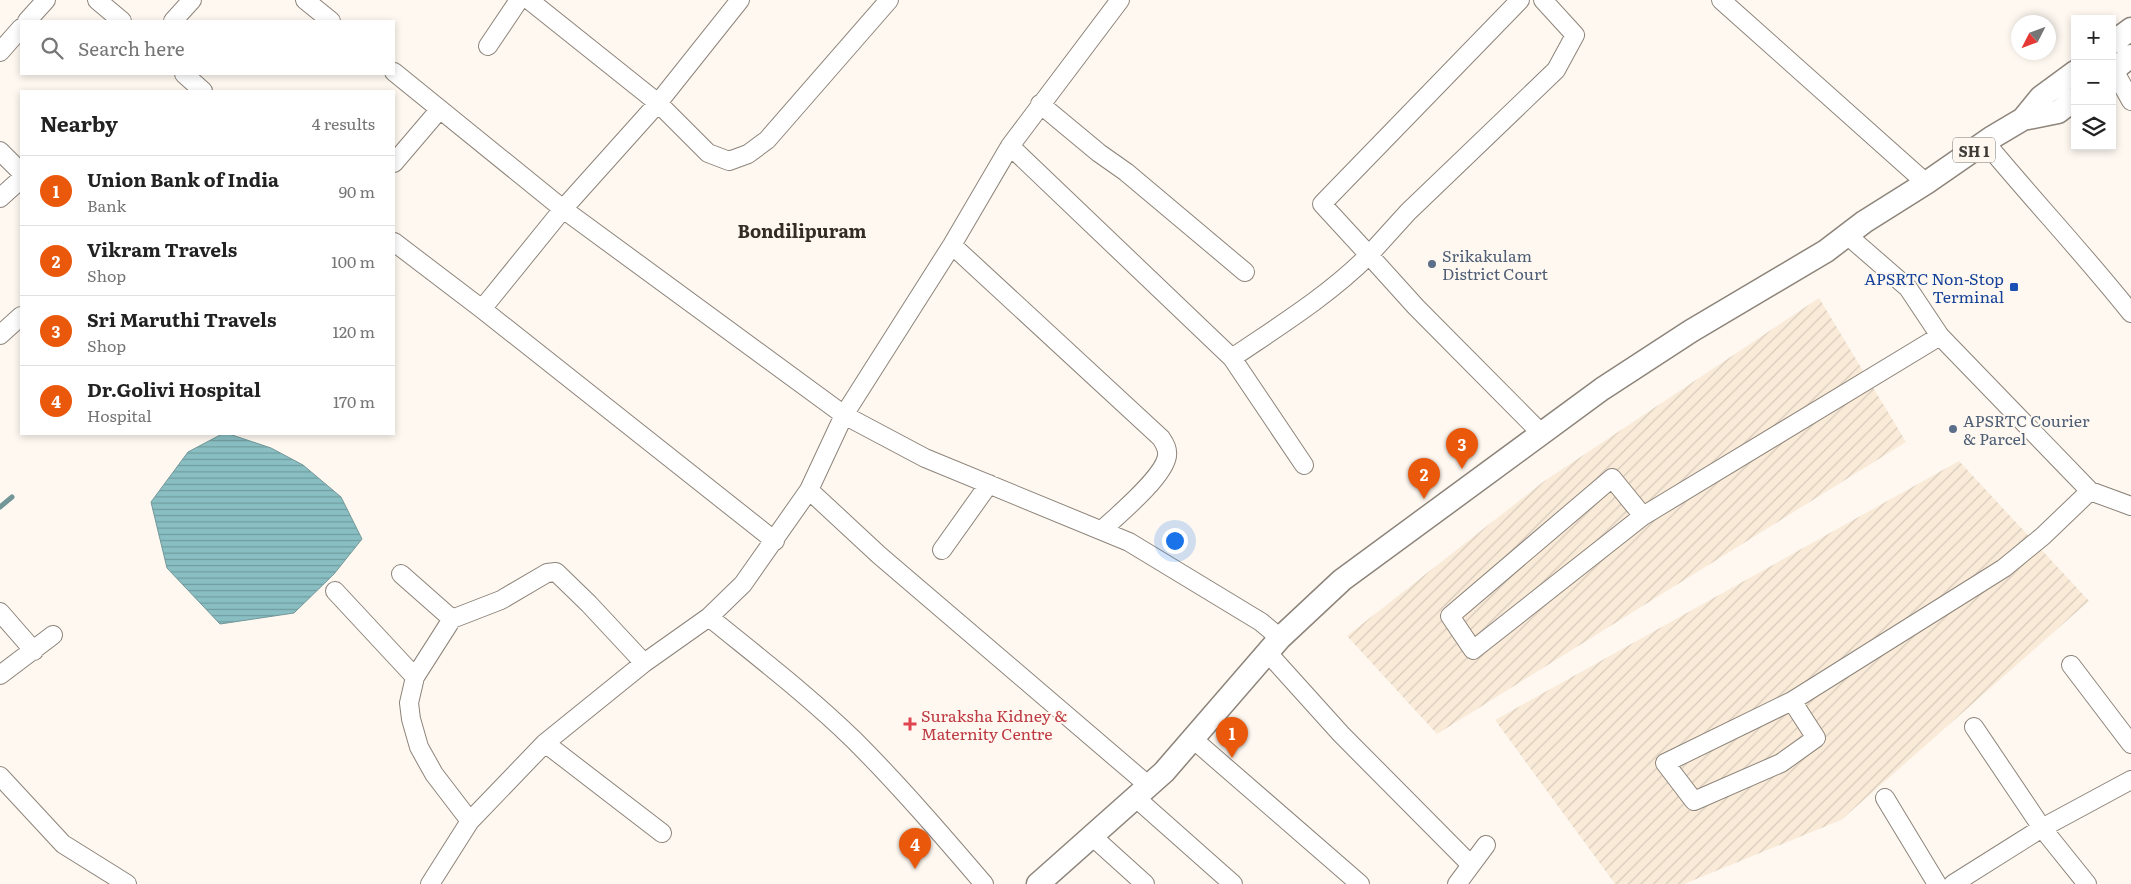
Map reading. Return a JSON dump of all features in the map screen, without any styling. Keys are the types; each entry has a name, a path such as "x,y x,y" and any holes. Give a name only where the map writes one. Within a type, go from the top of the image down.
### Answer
{"main road":[{"path":"2116,40 2131,29"},
{"name":"SH 1","path":"2024,119 2041,97 2071,75"},
{"name":"SH 1","path":"1038,884 1164,772 1274,645 1342,580 1602,389 1691,331 1826,251 1985,142 2024,119 2058,112 2071,102"}],"street":[{"path":"28,20 46,0"},
{"path":"97,0 121,20"},
{"path":"174,20 192,0"},
{"path":"305,0 330,20"},
{"path":"488,46 520,0"},
{"path":"529,0 658,103 708,153 729,161 748,154 767,140 889,0"},
{"path":"482,309 564,209 658,103 740,0"},
{"path":"430,884 470,821 545,743 644,663 709,618 743,584 809,490 844,415 952,244 1010,146 1120,0"},
{"path":"1520,0 1322,204 1416,306 1541,433"},
{"path":"1232,358 1347,277 1408,212 1556,70 1575,36 1543,0"},
{"path":"1721,0 1926,183"},
{"path":"0,52 20,29"},
{"path":"2119,66 2131,101"},
{"path":"395,73 564,209 844,415 925,458 1129,542 1261,622 1274,645 1341,734 1471,865"},
{"path":"185,75 202,90"},
{"path":"1040,104 1126,172 1245,272"},
{"path":"395,162 440,109"},
{"path":"1985,142 2131,312"},
{"path":"1010,146 1232,358 1304,465"},
{"path":"0,151 20,171"},
{"path":"0,198 20,181"},
{"path":"1847,235 1908,288 1940,336 2090,491 2131,506"},
{"path":"395,243 482,309 774,541"},
{"path":"952,244 1161,438 1166,447 1168,454 1165,464 1144,490 1102,530"},
{"path":"0,335 20,317"},
{"path":"1643,516 1612,478 1450,616 1473,650 1643,516 1940,336"},
{"path":"942,550 989,484"},
{"path":"809,490 1142,792 1233,884"},
{"path":"1792,700 1816,738 1781,763 1694,801 1665,763 1792,700 2004,568 2043,536 2090,491"},
{"path":"470,821 434,774 419,747 409,703 415,676 452,619 501,600 547,573 556,572 590,604 644,663"},
{"path":"401,574 452,619"},
{"path":"335,591 415,676"},
{"path":"0,612 34,651"},
{"path":"709,618 801,692 853,740 915,803 984,884"},
{"path":"0,675 53,635"},
{"path":"2071,665 2131,744"},
{"path":"1974,726 2042,828 2087,884"},
{"path":"1193,739 1360,884"},
{"path":"545,743 662,833"},
{"path":"0,776 63,844 127,884"},
{"path":"1953,884 2042,828 2131,780"},
{"path":"1885,798 1937,884"},
{"path":"1093,837 1145,884"},
{"path":"1457,884 1486,845"}],"shaded area":[{"path":"1819,298 1906,442 1437,734 1347,636 1543,482"},
{"path":"1959,461 2089,601 1841,820 1684,884 1615,884 1495,720"}],"water":[{"path":"220,435 232,435 271,448 303,465 341,497 362,539 334,574 294,613 220,624 167,568 151,502 188,452"}],"waterway":[{"path":"0,507 12,497"}],"place":[{"name":"Srikakulam District Court","path":"1432,264"},
{"name":"APSRTC Non-Stop Terminal","path":"2014,287"},
{"name":"APSRTC Courier & Parcel","path":"1953,429"},
{"name":"Sri Maruthi Travels","path":"1462,469"},
{"name":"Vikram Travels","path":"1424,499"},
{"name":"Suraksha Kidney & Maternity Centre","path":"910,724"},
{"name":"Union Bank of India","path":"1232,758"},
{"name":"Dr.Golivi Hospital","path":"915,869"}],"district":[{"name":"Bondilipuram","path":"802,230"}]}
